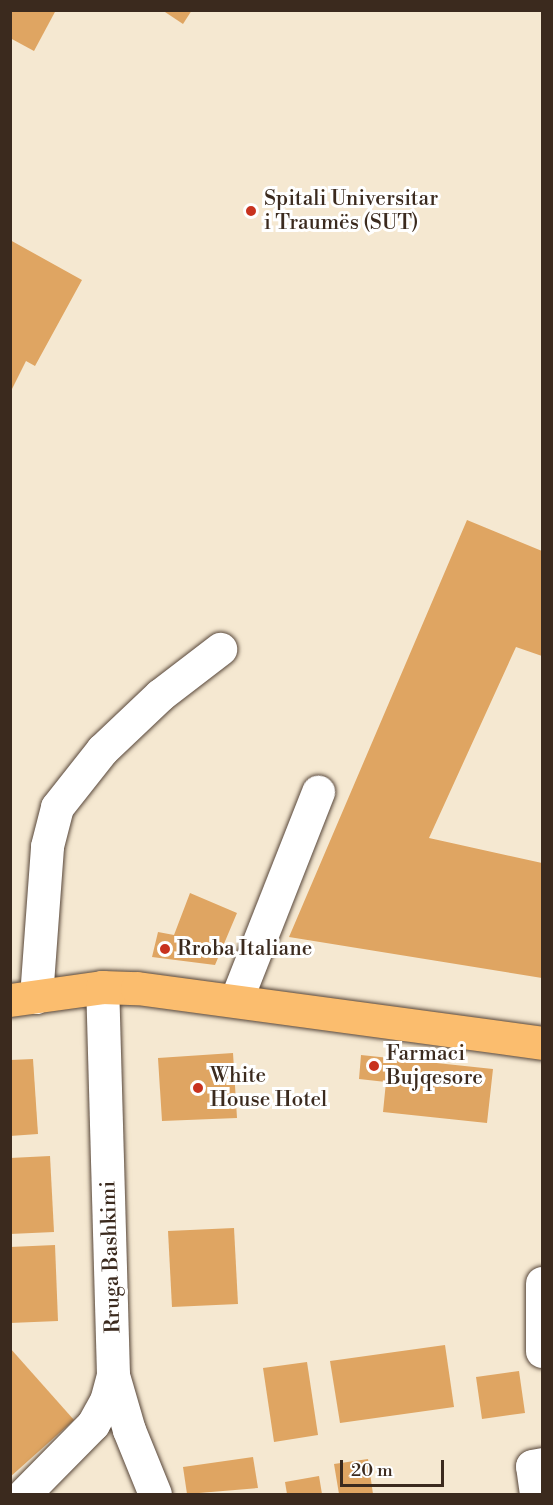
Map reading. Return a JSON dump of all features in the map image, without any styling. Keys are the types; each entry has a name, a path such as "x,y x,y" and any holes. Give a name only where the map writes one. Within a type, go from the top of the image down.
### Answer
{"main road":[{"path":"23,998 102,987 236,1000 543,1043"}],"street":[{"path":"23,998 47,846 57,807 102,750 160,695 220,649"},
{"path":"236,1000 318,792"},
{"name":"Rruga Bashkimi","path":"24,1494 93,1424 106,1401 113,1375 102,987"},
{"path":"543,1284 543,1351"},
{"path":"113,1375 129,1430 155,1494"},
{"path":"536,1494 532,1466 543,1464"}],"building":[{"path":"10,10 56,10 34,51 10,38"},
{"path":"162,10 192,10 183,24"},
{"path":"10,240 82,280 35,366 26,361 10,393"},
{"path":"467,520 542,551 542,656 516,647 429,838 542,863 542,978 289,937"},
{"path":"190,893 237,913 215,965 152,957 158,932 174,935"},
{"name":"White House Hotel","path":"233,1053 237,1118 162,1121 158,1058"},
{"path":"361,1055 493,1069 487,1123 383,1112 386,1082 359,1079"},
{"path":"33,1059 38,1134 10,1136 10,1060"},
{"path":"50,1156 54,1232 10,1234 10,1158"},
{"path":"234,1228 238,1304 172,1307 168,1231"},
{"path":"55,1245 58,1321 10,1323 10,1247"},
{"path":"445,1345 454,1407 340,1423 330,1361"},
{"path":"10,1348 74,1420 10,1477"},
{"path":"307,1362 318,1435 274,1442 263,1368"},
{"path":"519,1371 525,1413 482,1419 476,1377"},
{"path":"253,1457 258,1488 187,1494 183,1467"},
{"path":"368,1459 373,1494 339,1494 334,1464"},
{"path":"319,1476 322,1494 287,1494 285,1482"}],"place":[{"name":"Spitali Universitar i Traumës (SUT)","path":"251,211"},
{"name":"Rroba Italiane","path":"165,949"},
{"name":"Farmaci Bujqesore","path":"374,1066"},
{"name":"White House Hotel","path":"198,1088"}]}
